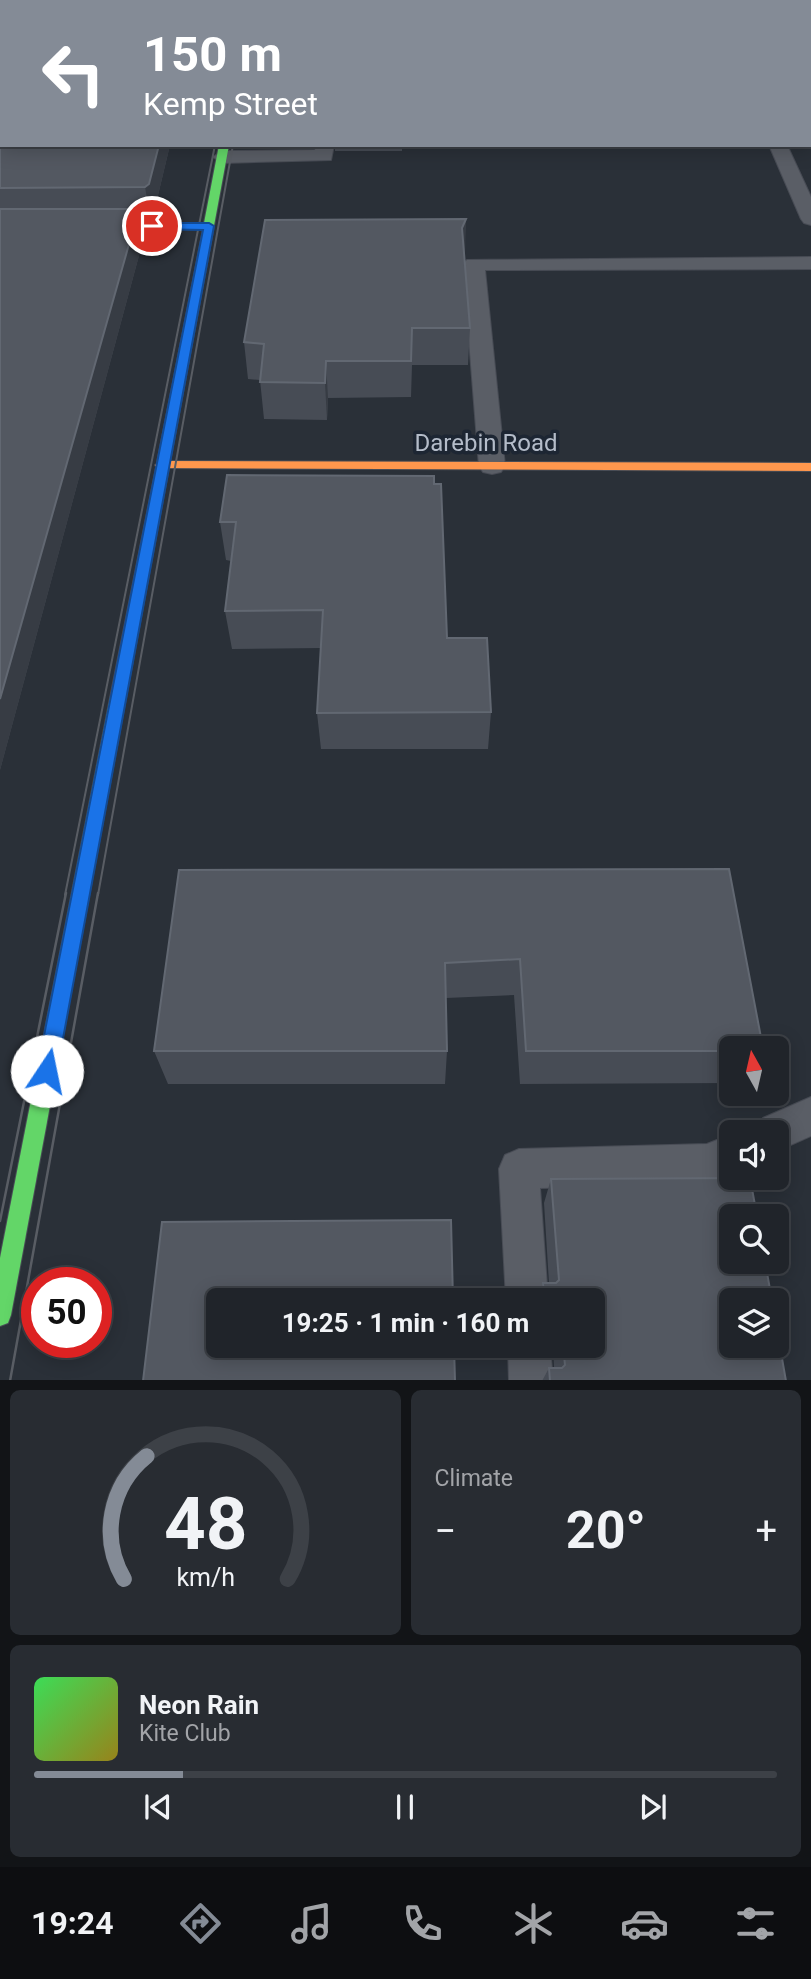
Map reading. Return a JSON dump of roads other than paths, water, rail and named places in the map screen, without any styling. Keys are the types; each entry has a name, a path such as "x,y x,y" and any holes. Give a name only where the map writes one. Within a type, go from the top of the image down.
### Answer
{"main road":[{"path":"0,1315 223,151"},
{"path":"0,227 209,226"},
{"name":"Darebin Road","path":"162,465 811,467"}],"lane":[{"path":"223,151 324,156 325,147"},
{"path":"779,147 811,219"},
{"path":"492,466 474,264 811,263"},
{"path":"789,1126 811,1116"},
{"path":"526,1288 519,1169 708,1164 719,1159"},
{"path":"530,1358 531,1380"}],"tram line":[{"path":"65,895 215,147"},
{"path":"98,895 233,147"},
{"path":"0,1221 66,893"},
{"path":"10,1380 98,893"}]}
